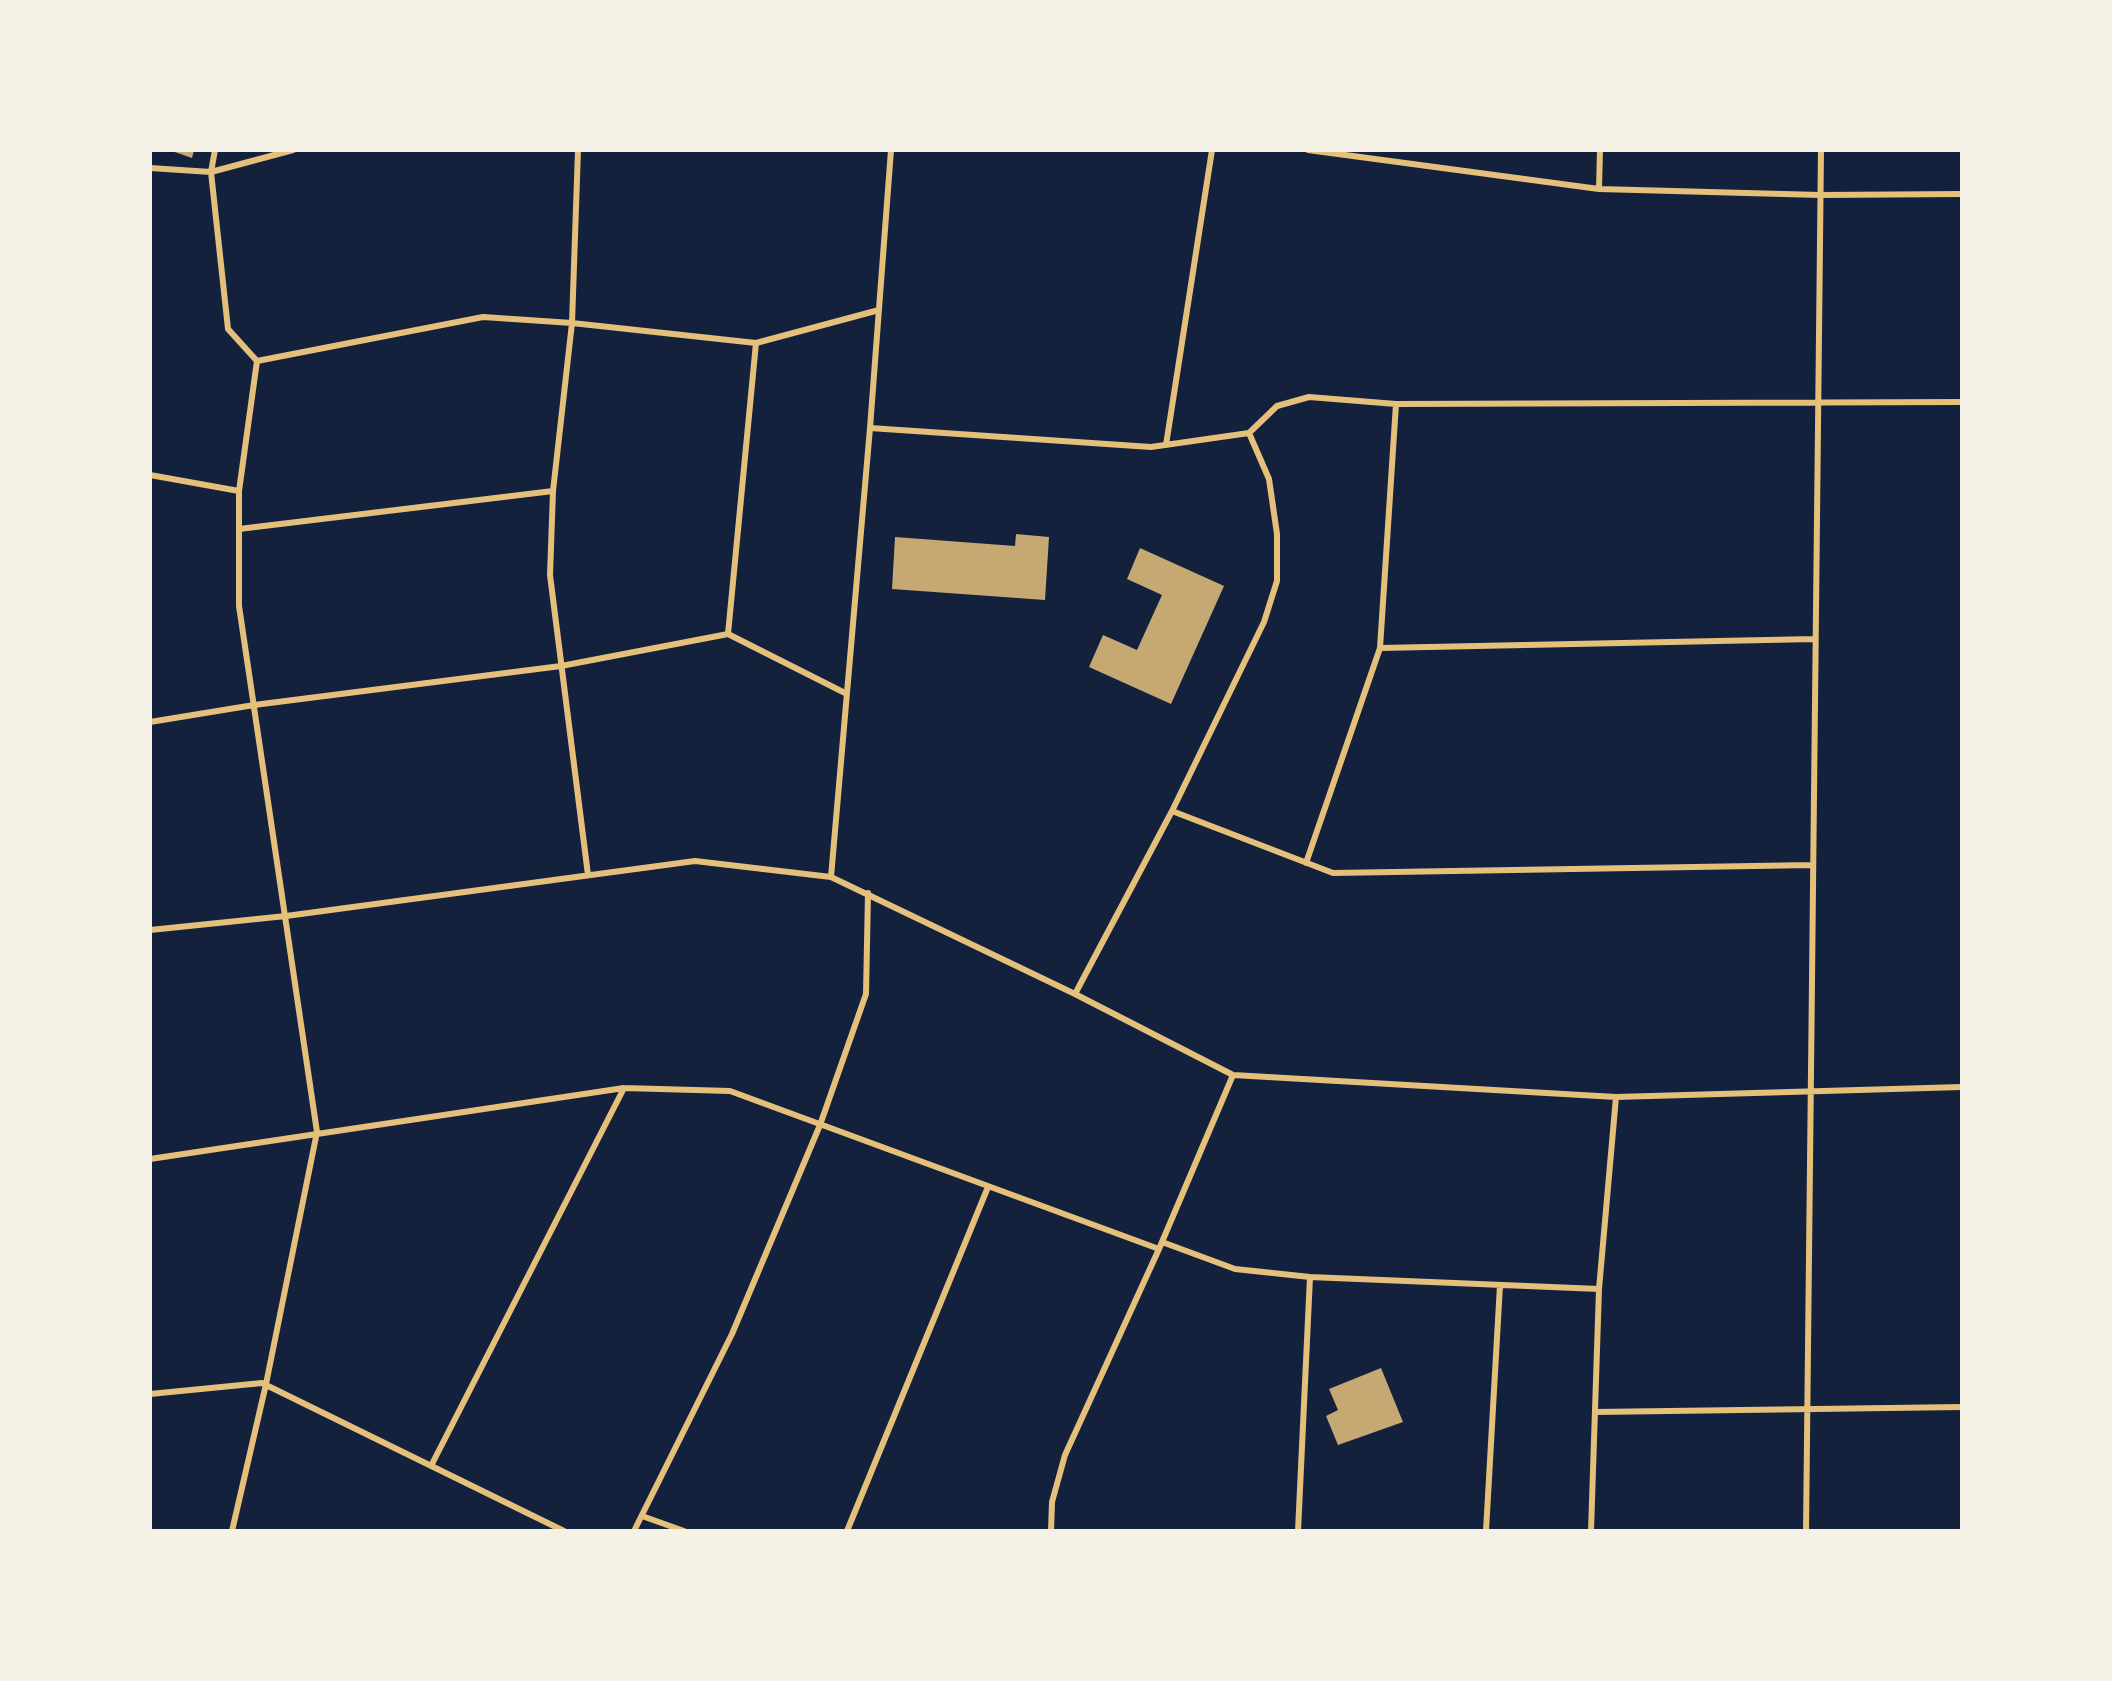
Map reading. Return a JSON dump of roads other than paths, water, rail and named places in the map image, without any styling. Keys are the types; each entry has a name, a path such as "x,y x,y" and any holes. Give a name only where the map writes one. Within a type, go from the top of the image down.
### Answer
{"street":[{"path":"215,150 212,172 228,329 257,362 239,491 239,606 316,1132 266,1384 232,1531"},
{"path":"150,168 212,172 293,150"},
{"path":"578,150 572,323 553,491 550,575 588,875"},
{"path":"831,877 845,693 870,428 891,150"},
{"path":"1166,445 1212,150"},
{"path":"1308,150 1599,189 1820,195 1962,194"},
{"path":"1599,189 1600,150"},
{"path":"1806,1531 1821,150"},
{"path":"257,362 483,317 572,323 756,343 879,310"},
{"path":"728,634 756,343"},
{"path":"870,428 1151,447 1249,432 1277,406 1309,397 1396,404 1818,405 1962,402"},
{"path":"1306,863 1380,648 1396,404"},
{"path":"1076,994 1172,811 1264,622 1277,581 1277,534 1269,479 1249,432"},
{"path":"150,475 239,491"},
{"path":"239,529 553,491"},
{"path":"150,722 254,705 561,666 728,634 845,693"},
{"path":"1380,648 1815,639"},
{"path":"1172,811 1333,873 1813,865"},
{"path":"150,930 286,915 695,861 831,877 1076,994 1233,1075 1616,1097 1962,1087"},
{"path":"634,1531 732,1334 820,1125 866,994 868,893"},
{"path":"1051,1531 1052,1502 1065,1455 1159,1249 1233,1075"},
{"path":"431,1466 624,1088"},
{"path":"150,1159 316,1132 624,1088 730,1090 1159,1249"},
{"path":"1591,1531 1599,1289 1616,1097"},
{"path":"847,1531 988,1186"},
{"path":"1162,1242 1235,1269 1310,1277 1599,1289"},
{"path":"1298,1531 1310,1277"},
{"path":"1485,1531 1500,1285"},
{"path":"150,1394 266,1384 564,1531"},
{"path":"1595,1412 1962,1407"},
{"path":"642,1516 684,1531"}]}
